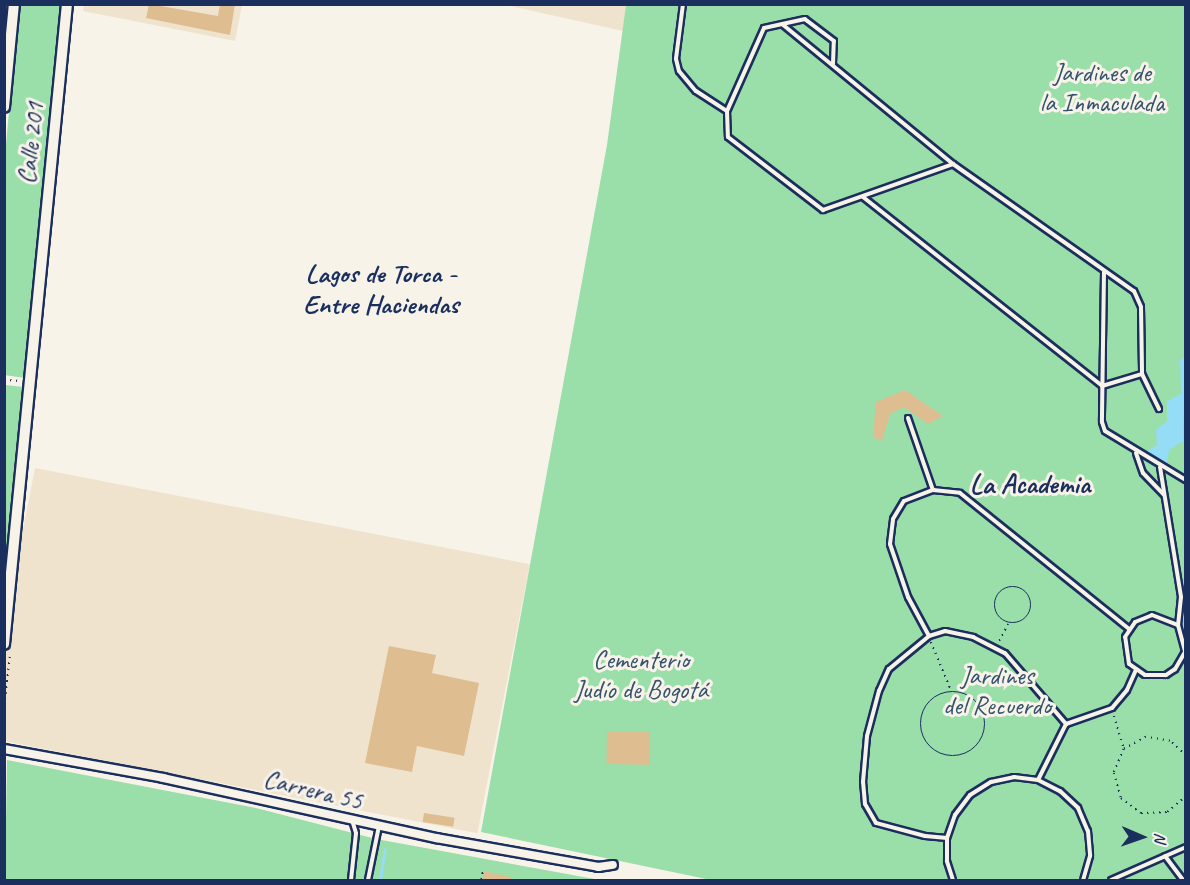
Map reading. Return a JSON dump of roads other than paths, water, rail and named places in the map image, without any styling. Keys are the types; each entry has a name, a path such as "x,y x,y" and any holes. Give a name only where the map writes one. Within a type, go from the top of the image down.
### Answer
{"main road":[{"name":"Calle 201","path":"4,107 14,4"},
{"name":"Calle 201","path":"4,644 67,4"}],"street":[{"name":"Carrera 55","path":"4,749 163,778 379,826 598,867 613,865"}],"lane":[{"path":"683,4 676,59 679,71 696,91 727,111"},
{"path":"833,64 834,42 805,19 771,24 758,37 727,111 726,129 734,144 817,208 831,210 952,164"},
{"path":"782,24 952,164 1139,297 1142,374 1159,409"},
{"path":"863,197 1102,386"},
{"path":"1104,271 1102,386 1105,431 1160,467 1185,480"},
{"path":"1102,386 1142,374"},
{"path":"908,418 933,490"},
{"path":"1136,452 1143,473 1164,495"},
{"path":"1160,467 1181,597 1178,625 1185,642 1184,662 1166,675 1145,675 1136,670 1124,646 1129,629 1152,615 1178,625"},
{"path":"929,636 908,597 891,544 892,519 904,501 933,490 960,493 1129,629"},
{"path":"947,838 925,836 876,823 865,804 863,782 867,736 879,691 890,669 929,636 945,632 973,637 1005,653 1066,724"},
{"path":"1038,780 1066,724 1112,708 1127,690 1136,670"},
{"path":"953,880 947,861 947,838 955,814 970,795 990,782 1014,777 1038,780 1060,791 1077,808 1088,831 1090,856 1083,880"},
{"path":"351,880 356,833 352,820"},
{"path":"368,880 379,826"},
{"path":"1111,880 1185,847"},
{"path":"1165,856 1183,880"}],"water":[{"path":"1185,357 1183,441 1169,450 1167,464 1147,451 1157,445 1156,430 1167,421 1167,401 1181,394 1180,360"}],"waterway":[{"path":"380,880 385,849"}],"district":[{"name":"Lagos de Torca - Entre Haciendas","path":"381,288"},
{"name":"La Academia","path":"1030,484"}],"park label":[{"name":"Jardines de la Inmaculada","path":"1102,88"},
{"name":"Cementerio Judío de Bogotá","path":"641,675"},
{"name":"Jardines del Recuerdo","path":"997,691"}]}
